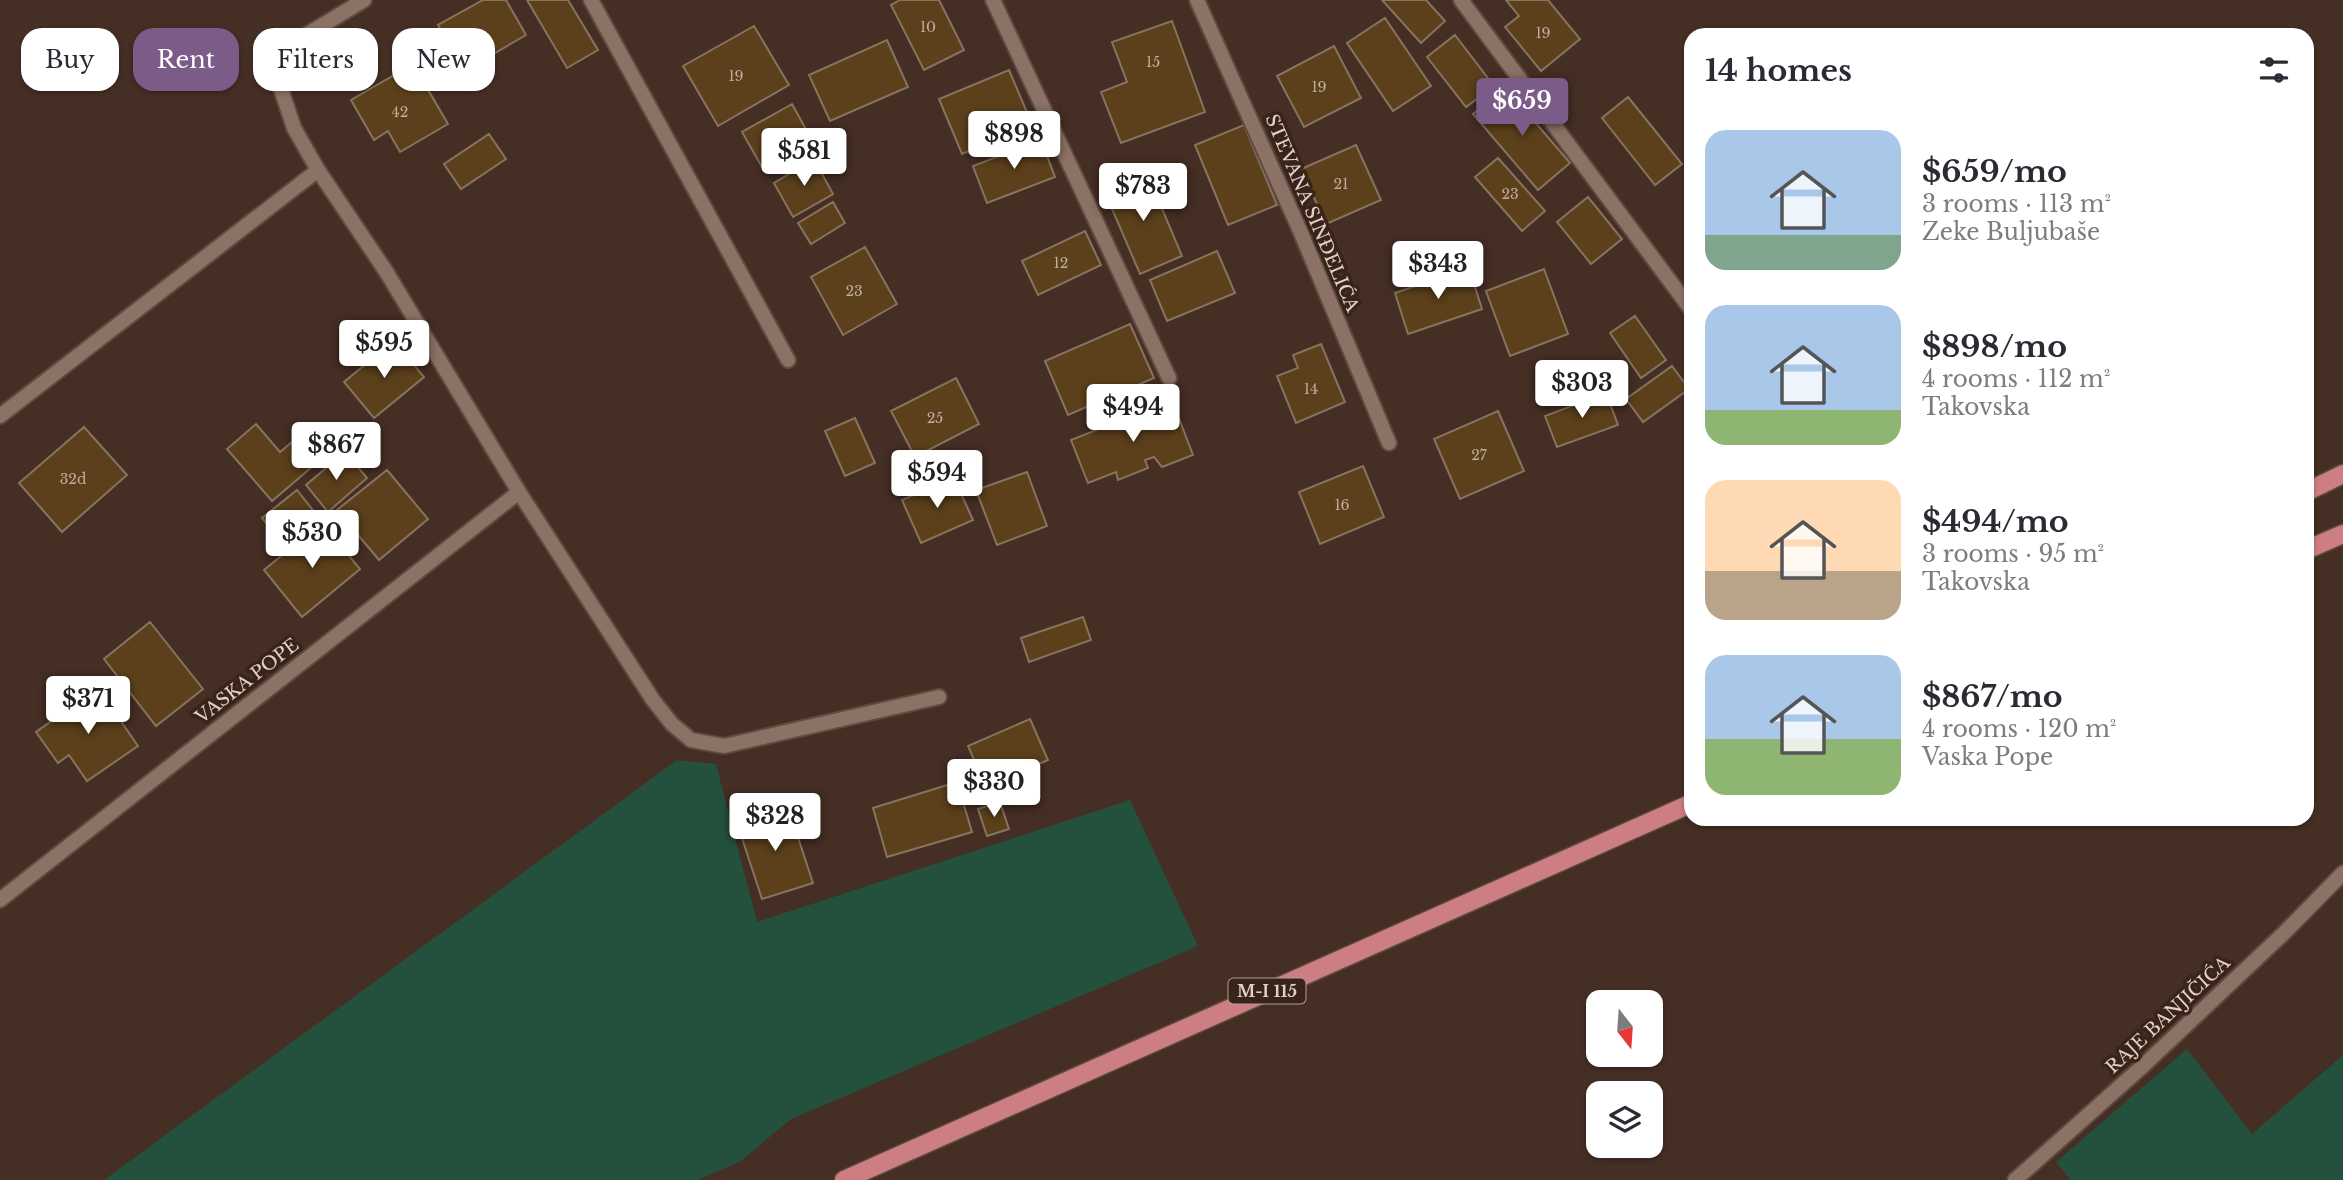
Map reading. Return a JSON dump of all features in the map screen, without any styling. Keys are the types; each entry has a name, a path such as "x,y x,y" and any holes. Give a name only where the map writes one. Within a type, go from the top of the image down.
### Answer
{"main road":[{"path":"2314,488 2343,474"},
{"path":"2314,547 2343,534"},
{"name":"M-I 115","path":"844,1180 1684,807"}],"street":[{"path":"363,0 298,40 285,62 280,86 294,128 318,170 387,273 519,492 671,724 691,740 724,746 939,697"},
{"path":"591,0 788,360"},
{"path":"993,0 1169,378"},
{"name":"STEVANA SINĐELIĆA","path":"1197,0 1389,443"},
{"path":"1461,0 1684,300"},
{"path":"0,416 318,170"},
{"name":"VASKA POPE","path":"0,900 519,492"},
{"name":"RAJE BANJIČIĆA","path":"2015,1180 2144,1065 2285,932 2343,873"}],"green space":[{"path":"677,760 716,764 757,922 1130,800 1198,946 791,1119 741,1161 698,1180 104,1180"},
{"path":"2187,1049 2252,1134 2343,1055 2343,1180 2071,1180 2056,1162"}],"building":[{"path":"483,0 506,0 526,35 495,53 495,28 440,28 438,25"},
{"path":"527,0 568,0 598,50 567,68"},
{"path":"900,0 939,0 964,50 924,70 891,5"},
{"path":"1382,0 1426,0 1445,21 1421,43"},
{"path":"1506,0 1548,0 1580,39 1541,71 1505,27 1519,16"},
{"path":"1385,18 1431,86 1393,111 1347,43"},
{"path":"1172,21 1205,112 1121,143 1101,92 1127,82 1112,42"},
{"path":"754,26 789,85 718,126 683,66"},
{"path":"1455,35 1494,86 1466,107 1427,57"},
{"path":"887,40 908,87 830,121 809,75"},
{"path":"1334,46 1361,98 1304,127 1277,76"},
{"path":"1009,70 1032,124 962,154 939,99"},
{"path":"392,76 392,91 429,91 448,124 400,152 388,131 374,140 351,100 366,91 378,91 378,84"},
{"path":"1505,87 1570,163 1538,190 1473,114"},
{"path":"1628,97 1682,164 1655,185 1602,118"},
{"path":"792,104 813,142 763,169 742,132"},
{"path":"1244,125 1277,205 1228,225 1195,145"},
{"path":"489,134 506,159 461,189 444,164"},
{"path":"1041,140 1055,177 987,203 973,166"},
{"path":"1356,145 1381,200 1326,224 1301,169"},
{"path":"1498,158 1545,211 1522,231 1475,177"},
{"path":"814,159 833,194 793,217 774,183"},
{"path":"1147,173 1182,256 1140,274 1104,190"},
{"path":"1588,197 1622,239 1591,264 1557,222"},
{"path":"833,202 845,223 811,244 798,223"},
{"path":"1085,231 1101,265 1038,295 1022,261"},
{"path":"865,247 897,304 843,335 811,277"},
{"path":"1217,251 1235,293 1167,321 1150,280"},
{"path":"1469,268 1482,309 1408,334 1395,293"},
{"path":"1544,269 1568,334 1510,356 1486,291"},
{"path":"1635,316 1666,360 1641,378 1610,333"},
{"path":"1130,324 1154,378 1068,415 1045,361"},
{"path":"394,341 424,377 374,418 344,382"},
{"path":"1321,344 1345,402 1296,423 1277,376 1298,368 1293,355"},
{"path":"1672,366 1684,382 1684,393 1643,422 1626,399"},
{"path":"956,378 979,424 915,457 891,411"},
{"path":"1606,393 1618,425 1557,447 1545,416"},
{"path":"1172,400 1193,455 1162,467 1154,457 1145,460 1148,468 1118,480 1116,472 1088,483 1071,440"},
{"path":"1498,411 1524,471 1460,499 1434,439"},
{"path":"855,418 875,463 845,476 825,431"},
{"path":"256,424 280,452 305,431 326,455 272,501 227,449"},
{"path":"84,427 127,475 62,532 19,483"},
{"path":"345,452 367,478 328,512 306,485"},
{"path":"1363,466 1384,517 1320,544 1299,492"},
{"path":"387,470 428,519 379,560 337,510"},
{"path":"1027,472 1047,526 997,545 976,490"},
{"path":"954,478 973,520 921,543 902,500"},
{"path":"297,490 316,514 281,542 262,518"},
{"path":"322,523 360,569 302,617 264,570"},
{"path":"1083,617 1091,640 1029,662 1021,638"},
{"path":"150,622 203,689 156,726 104,659"},
{"path":"98,688 138,746 87,781 69,755 58,763 36,732"},
{"path":"1030,719 1048,760 986,787 968,746"},
{"path":"957,782 972,832 887,857 873,808"},
{"path":"1000,802 1009,829 987,836 978,809"},
{"path":"788,807 813,883 762,899 737,823"}]}
